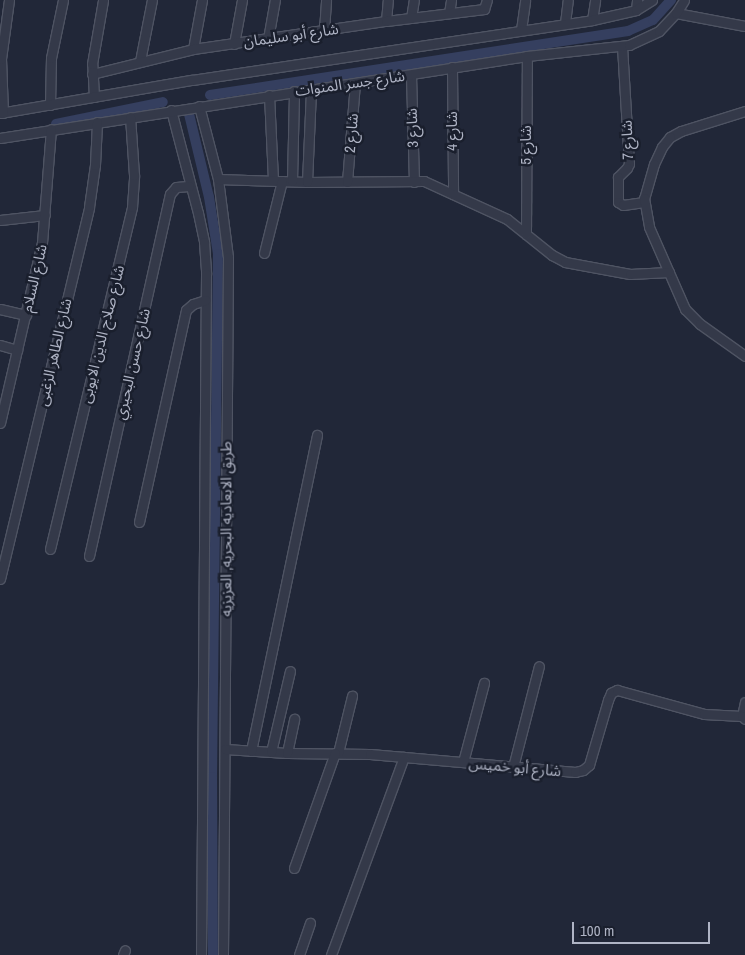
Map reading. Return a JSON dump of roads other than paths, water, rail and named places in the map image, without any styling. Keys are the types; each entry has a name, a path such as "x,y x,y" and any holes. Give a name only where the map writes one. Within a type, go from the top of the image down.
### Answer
{"street":[{"path":"50,105 51,58 63,0"},
{"path":"94,97 92,74 103,0"},
{"path":"140,61 152,0"},
{"path":"193,50 202,0"},
{"path":"234,44 242,0"},
{"path":"268,39 275,0"},
{"path":"324,30 326,0"},
{"path":"386,21 388,0"},
{"path":"411,18 414,0"},
{"path":"449,13 451,0"},
{"path":"521,30 525,0"},
{"path":"565,23 568,0"},
{"path":"592,20 595,0"},
{"path":"636,10 638,0"},
{"name":"شارع جسر المنوات","path":"1,113 592,20 636,10 652,0"},
{"name":"شارع جسر المنوات","path":"0,138 294,91 411,75 452,67 527,56 622,46 650,37 668,23 684,0"},
{"name":"شارع أبو سليمان","path":"92,74 140,61 193,50 386,21 484,10 487,1"},
{"path":"1,113 6,4"},
{"path":"676,14 745,26"},
{"name":"شارع 7","path":"622,46 629,164 618,177 618,202 623,204 644,202"},
{"name":"شارع 5","path":"526,234 527,56"},
{"name":"شارع 4","path":"452,67 453,194"},
{"name":"شارع 3","path":"411,75 414,182"},
{"name":"شارع 2","path":"347,182 355,83"},
{"path":"307,182 311,89"},
{"path":"292,181 294,91"},
{"path":"264,253 277,180 269,95"},
{"name":"طريق الابعاديه البحريه, العزيزيه","path":"199,106 218,179 228,257 222,955"},
{"name":"طريق الابعاديه البحريه, العزيزيه","path":"171,110 204,242 201,955"},
{"path":"745,111 681,130 670,138 654,164 646,184 644,202 649,227 685,309 700,324 745,356"},
{"name":"شارع صلاح الدين الايوبى","path":"50,549 132,207 134,175 130,117"},
{"name":"شارع الطاهر الزغبى","path":"0,580 89,207 95,165 97,122"},
{"name":"شارع السلام","path":"0,424 40,257 45,215 50,129"},
{"path":"218,179 307,182 430,182 471,204 507,219 552,255 572,264 630,274 668,272"},
{"name":"شارع حسن البحيري","path":"89,556 170,194 176,188 189,186"},
{"path":"0,220 45,215"},
{"path":"139,522 186,310 193,304 205,300"},
{"path":"0,309 26,315"},
{"path":"0,345 17,350"},
{"path":"250,750 317,435"},
{"path":"513,767 539,666"},
{"path":"271,752 290,671"},
{"path":"463,762 484,682"},
{"name":"شارع أبو خميس","path":"225,749 404,757 575,772 583,770 589,765 608,700 611,693 617,690 704,714 743,718"},
{"path":"294,868 337,753 352,696"},
{"path":"743,718 745,702"},
{"path":"287,753 294,720"},
{"path":"331,955 404,757"},
{"path":"299,955 310,923"}],"waterway":[{"path":"210,95 628,31 653,20 671,0"},
{"path":"56,124 163,102"},
{"path":"189,114 209,197 218,254 212,777 213,955"}]}
